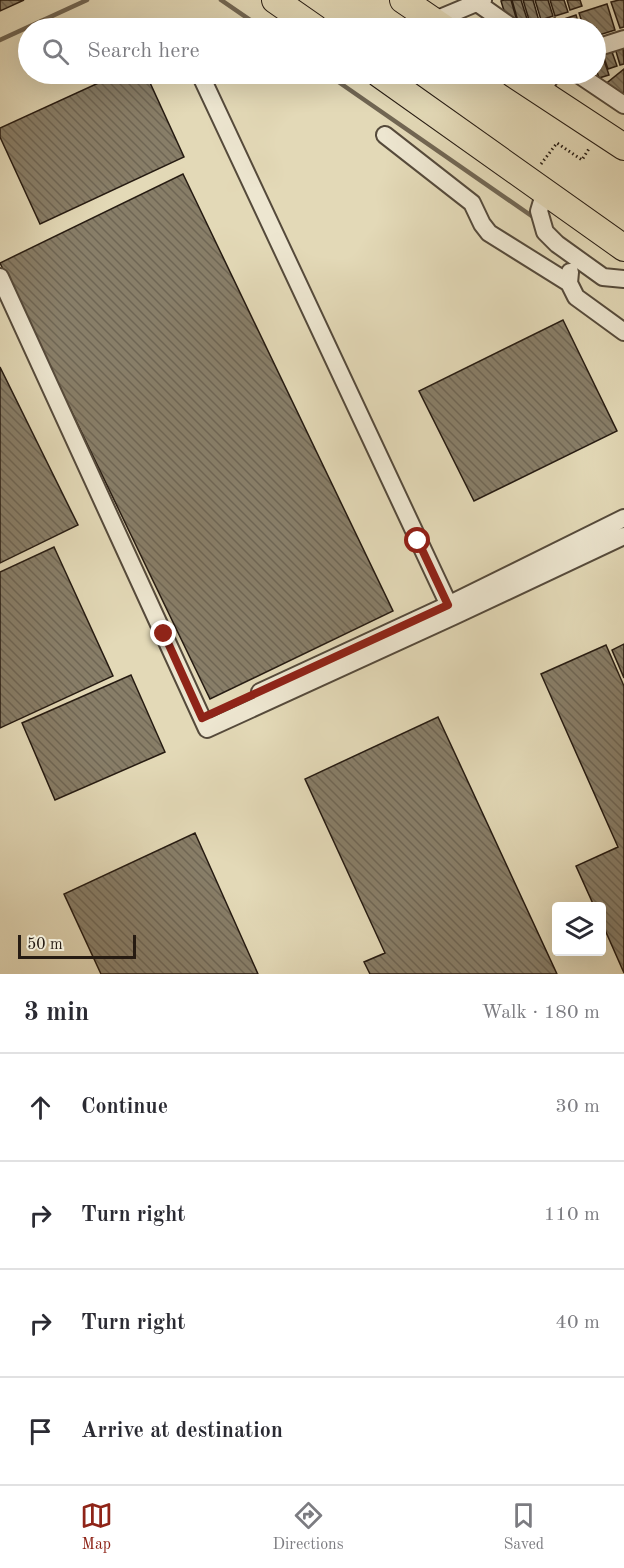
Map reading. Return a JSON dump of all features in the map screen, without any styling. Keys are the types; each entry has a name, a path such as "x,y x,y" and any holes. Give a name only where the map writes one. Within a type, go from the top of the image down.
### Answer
{"highway":[{"path":"275,0 301,18"},
{"path":"403,0 428,18"},
{"path":"393,84 624,248"},
{"path":"547,84 601,131 624,147"}],"street":[{"path":"449,18 477,1 500,18"},
{"path":"606,45 624,39"},
{"path":"205,84 451,610"},
{"path":"593,84 624,105"},
{"path":"385,135 472,203 489,233 569,283 576,297 624,332"},
{"path":"537,185 539,211 545,232 557,244 603,277 624,279"},
{"path":"569,283 570,272 578,259"},
{"path":"0,277 204,724 451,610 624,536"},
{"path":"451,610 624,518"}],"path":[{"path":"537,185 557,143 582,160 601,131"}],"building":[{"path":"0,0 24,0 0,11"},
{"path":"511,0 516,18 506,18 501,1"},
{"path":"512,0 521,0 527,18 517,18"},
{"path":"523,0 533,0 538,18 528,18"},
{"path":"535,0 548,0 553,16 540,18"},
{"path":"550,0 564,0 568,12 555,16"},
{"path":"567,0 580,0 582,6 570,10"},
{"path":"624,0 624,27 620,28 611,2"},
{"path":"607,4 615,30 606,33 606,18 581,18 579,13"},
{"path":"623,45 624,64 620,65 615,48"},
{"path":"611,49 617,66 608,69 606,51"},
{"path":"624,69 624,102 603,86"},
{"path":"96,84 151,84 184,157 40,224 0,137 0,128"},
{"path":"183,174 393,611 210,699 0,263"},
{"path":"563,320 617,431 474,501 419,391"},
{"path":"0,367 78,525 0,563"},
{"path":"54,547 113,676 0,728 0,572"},
{"path":"624,644 624,678 612,650"},
{"path":"606,645 624,686 624,973 606,932 606,902 592,902 576,866 618,847 541,674"},
{"path":"131,675 165,752 55,800 22,723"},
{"path":"438,717 557,974 370,974 364,962 385,953 305,779"},
{"path":"195,833 258,974 101,974 64,894"}],"waterway":[{"path":"48,18 87,0"},
{"path":"221,0 247,18"},
{"path":"0,40 18,32"},
{"path":"341,84 536,219"}],"route":[{"path":"164,634 202,718 448,605 418,541"}]}
